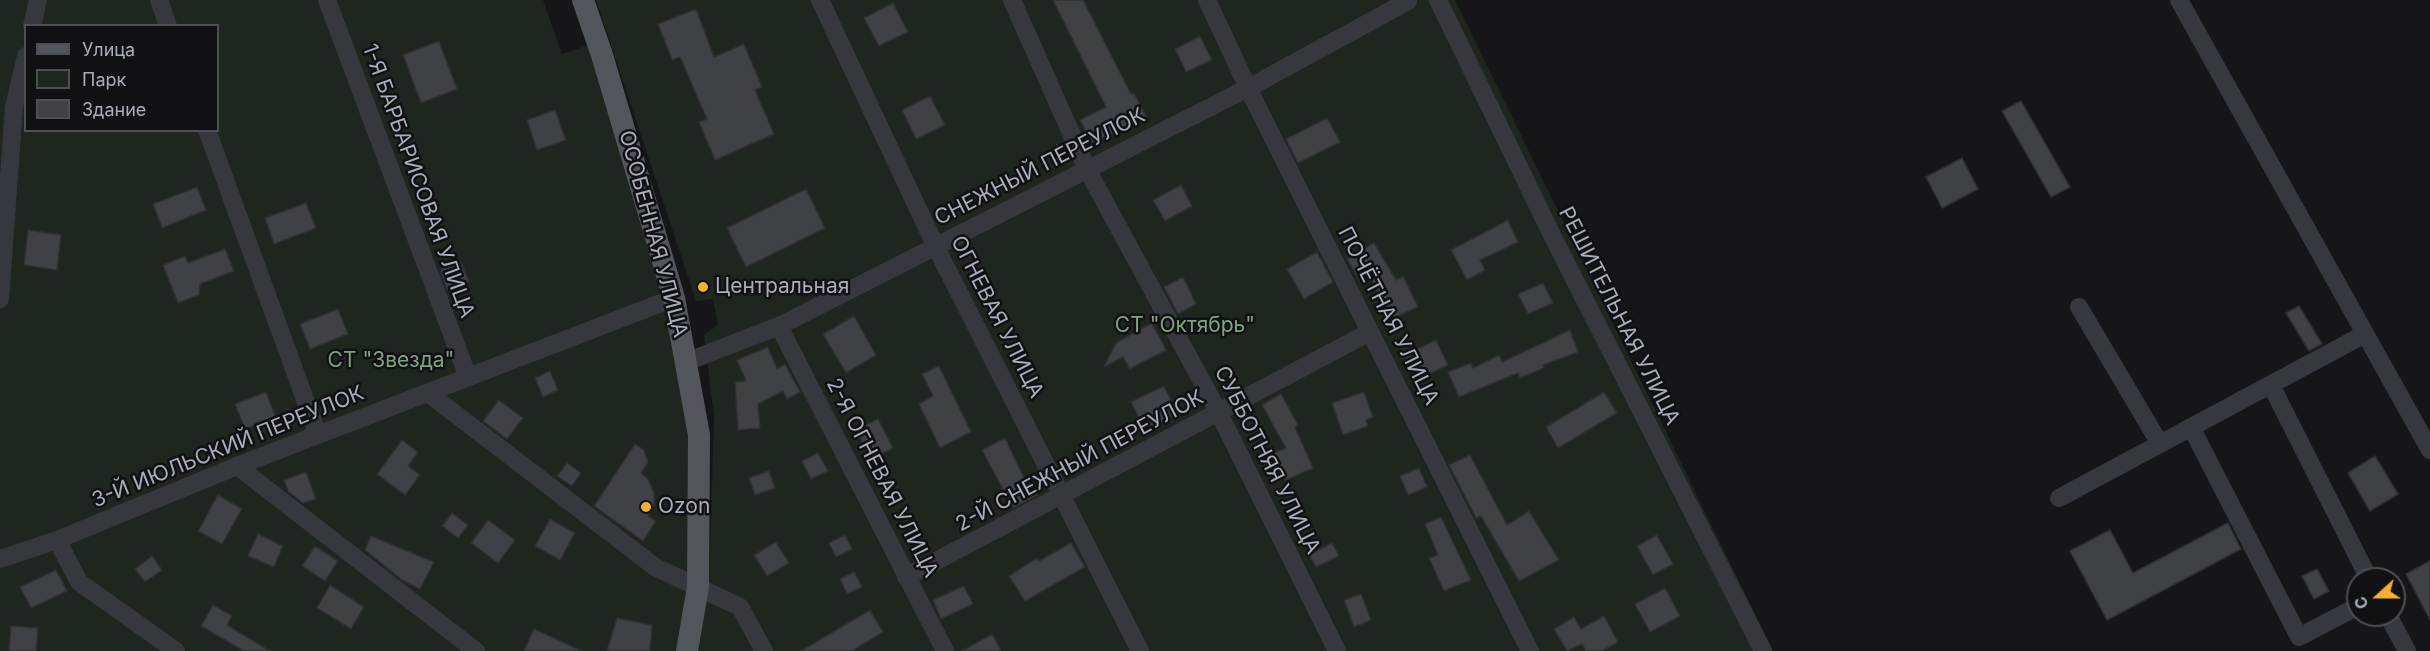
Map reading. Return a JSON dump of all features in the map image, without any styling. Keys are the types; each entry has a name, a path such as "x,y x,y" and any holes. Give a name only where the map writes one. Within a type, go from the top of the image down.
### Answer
{"main road":[{"name":"ОСОБЕННАЯ УЛИЦА","path":"583,0 602,56 674,298 699,435 698,587 687,651"}],"street":[{"path":"32,24 38,0"},
{"path":"159,0 167,24"},
{"name":"1-Я БАРБАРИСОВАЯ УЛИЦА","path":"327,0 468,377"},
{"name":"ОГНЕВАЯ УЛИЦА","path":"820,0 935,245 1140,651"},
{"name":"СУББОТНЯЯ УЛИЦА","path":"1012,0 1087,169 1219,413 1337,651"},
{"name":"ПОЧЁТНАЯ УЛИЦА","path":"1207,0 1248,88 1530,651"},
{"name":"РЕШИТЕЛЬНАЯ УЛИЦА","path":"1438,0 1553,237 1763,651"},
{"path":"2179,0 2430,450"},
{"name":"СНЕЖНЫЙ ПЕРЕУЛОК","path":"686,362 779,326 1248,88 1408,1"},
{"path":"0,299 7,103 24,61"},
{"path":"208,132 318,435"},
{"name":"3-Й ИЮЛЬСКИЙ ПЕРЕУЛОК","path":"0,559 57,540 237,466 674,298"},
{"path":"2079,307 2160,444"},
{"name":"2-Я ОГНЕВАЯ УЛИЦА","path":"779,326 945,651"},
{"name":"2-Й СНЕЖНЫЙ ПЕРЕУЛОК","path":"906,578 1370,332"},
{"path":"2059,498 2366,334"},
{"path":"2271,385 2363,567"},
{"path":"428,393 655,567 740,606 764,651"},
{"path":"2192,427 2299,637 2346,612"},
{"path":"237,466 476,651"},
{"path":"57,540 79,582 176,651"},
{"path":"2394,627 2407,651"}],"green space":[{"name":"СТ \"Звезда\"","path":"0,0 543,0 562,54 598,42 678,304 695,508 691,591 677,651 0,651"},
{"name":"СТ \"Октябрь\"","path":"596,0 1455,0 1773,651 698,651 709,586 714,417 704,335 718,325 713,299 696,301"}],"building":[{"path":"1053,0 1083,0 1131,94 1134,93 1147,118 1092,144 1080,120 1106,107"},
{"path":"893,3 908,32 879,46 864,18"},
{"path":"696,9 714,57 744,44 762,87 755,90 774,134 715,160 699,122 707,119 680,57 672,60 658,24"},
{"path":"1200,36 1212,60 1186,72 1175,49"},
{"path":"439,41 457,89 421,103 403,55"},
{"path":"930,96 945,125 916,139 902,110"},
{"path":"2021,101 2070,187 2051,197 2002,111"},
{"path":"555,110 566,140 537,150 527,120"},
{"path":"1327,118 1340,142 1298,163 1286,139"},
{"path":"1962,158 1978,189 1942,208 1926,177"},
{"path":"1181,185 1192,206 1165,221 1153,200"},
{"path":"197,187 206,210 162,228 153,204"},
{"path":"806,189 825,228 746,267 727,228"},
{"path":"306,203 316,228 274,244 265,218"},
{"path":"1508,220 1518,242 1480,260 1485,270 1467,280 1451,250"},
{"path":"28,230 61,235 57,270 24,265"},
{"path":"1374,243 1396,280 1403,276 1418,307 1391,319 1369,275 1360,281 1347,259"},
{"path":"225,249 234,271 200,284 199,295 178,303 163,265 185,256 188,263"},
{"path":"1317,252 1333,282 1304,299 1287,269"},
{"path":"461,262 469,282 447,290 440,270"},
{"path":"1183,277 1196,304 1178,314 1164,287"},
{"path":"1543,283 1553,303 1528,314 1518,294"},
{"path":"2299,306 2322,344 2309,351 2286,313"},
{"path":"338,309 348,334 310,349 300,324"},
{"path":"854,316 876,355 846,373 823,334"},
{"path":"1152,323 1166,350 1130,369 1123,357 1104,367 1116,343"},
{"path":"1570,330 1578,352 1543,365 1544,368 1520,378 1518,373 1459,397 1448,372 1471,363 1473,368 1499,355 1502,362"},
{"path":"1436,340 1448,365 1416,380 1404,355"},
{"path":"768,347 777,369 785,364 800,392 787,399 783,391 758,404 760,428 738,430 735,382 746,381 737,360"},
{"path":"939,366 971,432 940,448 919,404 933,396 922,374"},
{"path":"550,371 558,390 543,397 535,378"},
{"path":"1164,386 1178,414 1145,430 1131,402"},
{"path":"266,392 276,418 245,429 235,404"},
{"path":"1364,392 1373,417 1366,420 1368,426 1343,435 1332,403"},
{"path":"1604,392 1617,413 1558,448 1546,427"},
{"path":"1281,394 1298,425 1295,427 1313,468 1286,480 1274,453 1286,448 1262,405"},
{"path":"499,400 523,418 507,439 483,421"},
{"path":"878,419 893,448 871,459 856,430"},
{"path":"1005,438 1025,480 1028,478 1038,495 1013,508 982,450"},
{"path":"402,440 418,452 408,466 420,475 405,495 377,474"},
{"path":"635,444 644,450 648,462 641,473 648,479 654,493 654,505 648,516 656,521 643,541 594,506"},
{"path":"818,453 828,471 811,479 802,461"},
{"path":"1470,455 1507,525 1529,511 1559,560 1519,581 1481,516 1476,518 1449,465"},
{"path":"2375,456 2398,494 2370,511 2348,473"},
{"path":"567,463 581,473 572,486 557,476"},
{"path":"1419,468 1427,487 1408,495 1400,476"},
{"path":"769,471 775,488 755,495 749,478"},
{"path":"306,472 316,499 303,503 288,491 284,480"},
{"path":"218,495 242,509 222,544 198,531"},
{"path":"452,513 468,525 458,538 442,526"},
{"path":"1441,517 1471,580 1444,591 1429,558 1438,555 1425,524"},
{"path":"550,519 575,533 560,560 535,546"},
{"path":"488,520 515,540 498,563 471,543"},
{"path":"2228,523 2241,549 2107,620 2070,551 2110,530 2133,573"},
{"path":"258,534 283,546 274,567 248,556"},
{"path":"845,535 852,549 836,557 829,543"},
{"path":"1657,535 1673,564 1653,575 1637,546"},
{"path":"371,536 434,562 420,589 402,580 365,550"},
{"path":"776,542 789,563 767,576 754,555"},
{"path":"1071,543 1085,567 1025,601 1009,576 1037,558 1039,561"},
{"path":"1332,543 1339,556 1316,567 1309,555"},
{"path":"315,546 338,561 325,581 302,566"},
{"path":"152,556 162,570 145,582 135,569"},
{"path":"2430,561 2430,620 2406,574"},
{"path":"2317,569 2329,591 2314,599 2302,576"},
{"path":"56,570 67,591 31,608 20,587"},
{"path":"854,572 862,587 847,594 840,579"},
{"path":"330,585 364,607 351,629 317,608"},
{"path":"964,586 973,604 941,619 933,600"},
{"path":"1665,588 1680,616 1650,632 1635,604"},
{"path":"1361,594 1371,620 1354,627 1344,600"},
{"path":"213,605 232,616 227,625 270,651 244,651 201,626"},
{"path":"870,610 883,632 852,651 801,651"},
{"path":"1604,616 1618,642 1602,651 1586,651 1582,644 1567,651 1554,629 1574,617 1581,629"},
{"path":"617,618 652,625 650,651 607,651"},
{"path":"11,626 38,628 36,651 9,651"},
{"path":"534,629 582,651 524,651"},
{"path":"992,634 1001,651 962,651"}],"place":[{"name":"Центральная","path":"703,287"},
{"name":"Ozon","path":"646,507"}]}
